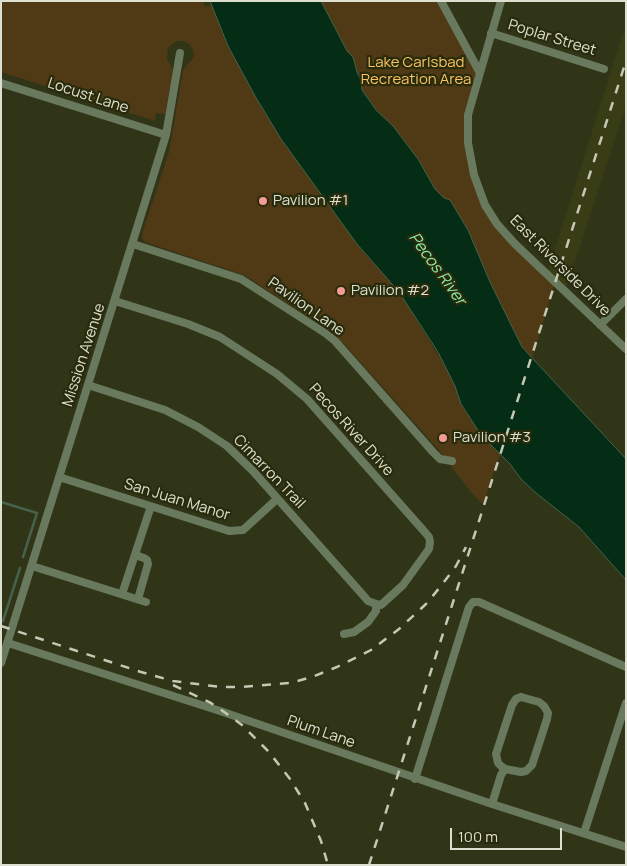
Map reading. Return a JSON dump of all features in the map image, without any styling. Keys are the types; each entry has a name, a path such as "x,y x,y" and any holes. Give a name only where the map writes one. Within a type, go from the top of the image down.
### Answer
{"street":[{"path":"441,1 480,73"},
{"name":"East Riverside Drive","path":"501,1 468,115 468,142 474,175 486,205 497,224 600,326 626,349"},
{"name":"Poplar Street","path":"491,33 604,69"},
{"name":"Mission Avenue","path":"1,663 166,135 180,53"},
{"name":"Locust Lane","path":"1,83 166,135"},
{"name":"Pavilion Lane","path":"133,244 241,278 325,333 335,341 433,452 440,459 452,461"},
{"path":"600,326 626,299"},
{"name":"Pecos River Drive","path":"115,301 188,324 220,337 277,374 307,399 429,537 429,549 403,585 381,604 376,604 376,611 368,622 354,632 344,634"},
{"name":"Cimarron Trail","path":"88,385 165,410 198,427 234,452 368,601 376,604"},
{"name":"San Juan Manor","path":"60,477 236,532 243,530 277,499"},
{"path":"122,594 150,506"},
{"path":"135,555 147,560 148,564 138,599"},
{"path":"32,566 146,602"},
{"path":"415,779 469,607 473,602 479,602 626,666"},
{"name":"Plum Lane","path":"8,642 220,711 415,779 626,847"},
{"path":"520,698 539,702 547,710 547,719 532,765 526,771 521,772 505,769 498,763 496,754 512,704 516,699 520,698"},
{"path":"584,833 626,703"},
{"path":"492,804 500,775 505,769"}],"shaded area":[{"path":"626,24 626,105 565,292 547,275"}],"green space":[{"path":"1,1 203,1 205,7 212,5 228,46 281,139 357,244 399,292 448,371 461,404 481,435 500,455 483,504 470,491 438,449 344,344 329,330 244,275 145,242 142,238 169,152 183,70 194,57 193,50 189,44 183,41 176,41 168,48 167,58 173,70 165,114 156,113 155,121 1,72"},
{"name":"Lake Carlsbad Recreation Area","path":"321,1 441,1 480,73 470,101 469,156 491,215 555,282 532,359 522,347 490,282 468,230 450,200 444,198 435,189 418,159 393,126 376,110 362,90 361,80 353,57 347,51"}],"water":[{"name":"Pecos River","path":"210,1 321,1 347,51 353,57 361,80 362,90 376,110 393,126 418,159 435,189 444,198 450,200 468,230 490,282 522,347 626,459 626,580 579,527 521,479 510,464 481,435 461,404 455,386 438,352 399,292 357,244 281,139 228,46"}],"waterway":[{"path":"1,502 37,513 23,557"},
{"path":"3,621 20,568"}],"railway":[{"path":"369,865 626,61"},
{"path":"1,626 173,681 221,687 290,683 337,667 371,650 399,629 426,604 441,586 456,566 466,547"},
{"path":"173,685 211,703 227,714 242,725 269,752 290,779 305,803 321,841 328,865"}],"place":[{"name":"Pavilion #1","path":"263,201"},
{"name":"Pavilion #2","path":"341,291"},
{"name":"Pavilion #3","path":"443,438"}]}
